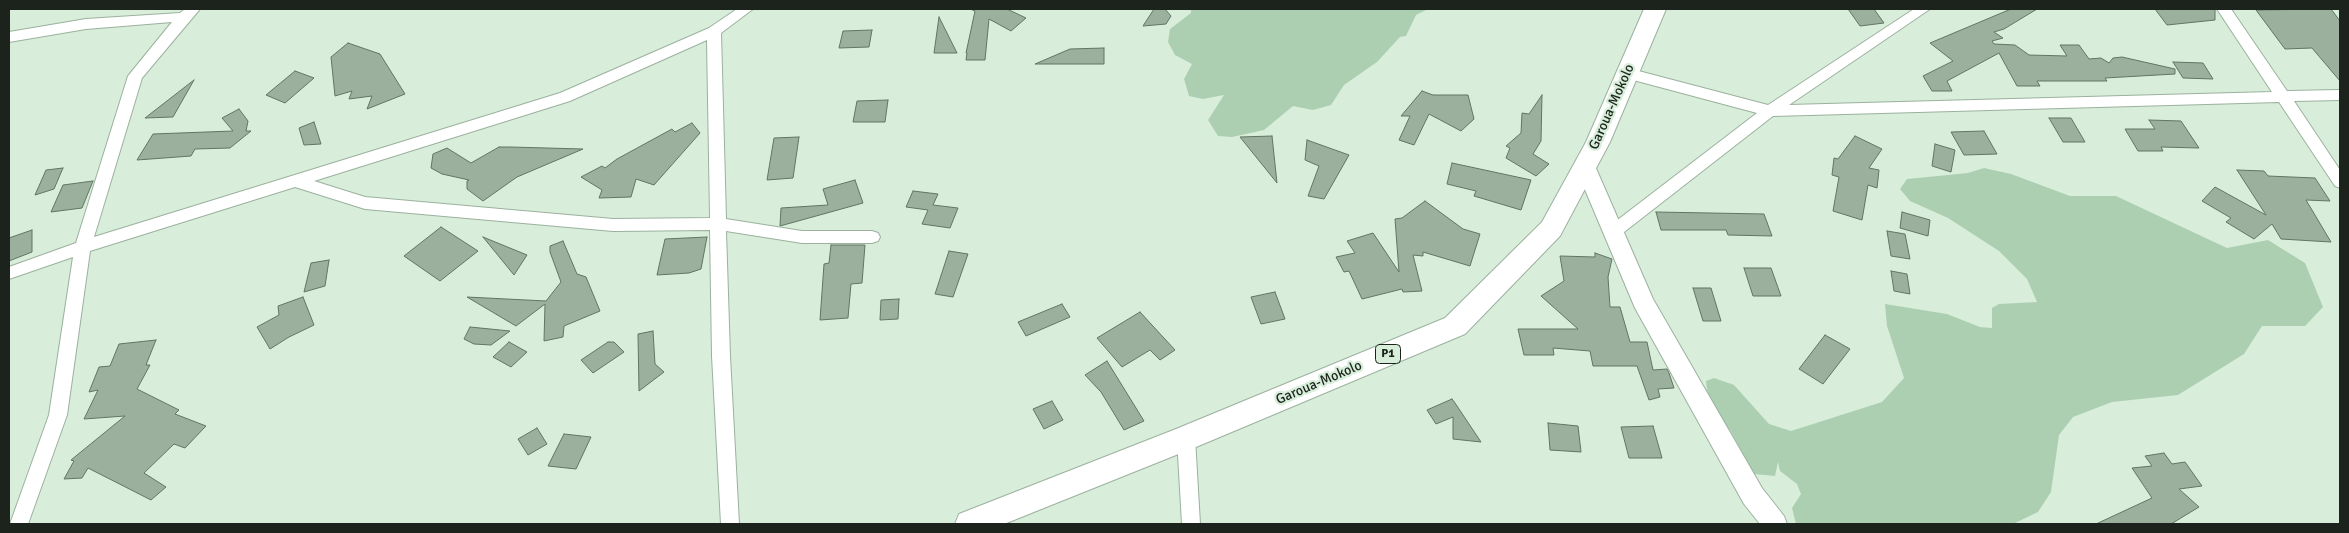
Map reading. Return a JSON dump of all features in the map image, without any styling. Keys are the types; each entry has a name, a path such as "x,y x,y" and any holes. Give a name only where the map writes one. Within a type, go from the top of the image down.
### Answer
{"main road":[{"name":"Garoua-Mokolo","path":"970,524 1186,438 1455,326 1551,229 1598,142 1655,9"}],"street":[{"path":"9,272 83,247 566,97 714,31 746,9"},
{"path":"1613,232 1770,111 1923,9"},
{"path":"2224,9 2340,182"},
{"path":"9,37 86,24 189,13"},
{"path":"19,524 58,415 83,247 135,76 189,13"},
{"path":"714,31 721,356 730,524"},
{"path":"1627,73 1770,111 2340,95"},
{"path":"1586,166 1643,302 1752,496 1774,524"},
{"path":"295,181 365,203 613,225 718,224 802,237 872,237"},
{"path":"1186,438 1191,524"}],"green space":[{"path":"1191,9 1428,9 1416,15 1406,36 1400,37 1377,62 1344,85 1331,105 1313,110 1293,106 1264,130 1232,137 1218,136 1208,120 1224,95 1203,99 1189,96 1184,79 1192,64 1175,55 1168,42 1170,29 1191,13"},
{"path":"1984,168 2011,174 2070,196 2116,196 2227,248 2268,240 2305,263 2323,307 2305,326 2262,326 2244,354 2178,395 2112,402 2073,417 2059,435 2051,492 2038,512 2013,524 1796,524 1792,508 1801,494 1797,484 1780,471 1778,462 1775,476 1754,474 1730,430 1709,405 1706,381 1714,378 1734,385 1769,424 1791,431 1882,402 1904,378 1887,326 1885,304 1947,314 1980,327 1992,328 1992,308 1999,304 2037,302 2027,279 1999,251 1948,218 1910,201 1900,189 1907,179 1968,173"}],"building":[{"path":"970,9 1007,9 1026,18 1011,31 989,19 985,60 966,60 975,11"},
{"path":"1154,9 1165,9 1171,16 1166,24 1143,26"},
{"path":"1848,9 1874,9 1884,23 1860,26"},
{"path":"2011,9 2037,9 2004,29 1994,32 2003,38 1992,41 1994,44 2015,45 2029,55 2067,56 2060,45 2079,45 2089,59 2101,58 2109,63 2113,58 2122,57 2175,69 2175,74 2105,78 2107,81 2037,81 2040,86 2017,86 1999,53 1947,81 1952,91 1932,91 1923,76 1953,61 1930,43"},
{"path":"2155,9 2215,9 2215,20 2167,25"},
{"path":"2331,9 2340,21 2340,81 2312,48 2285,49 2256,10"},
{"path":"939,17 957,53 934,53"},
{"path":"872,30 869,47 839,48 843,31"},
{"path":"348,43 380,54 405,94 367,109 372,96 349,99 352,91 335,96 331,57"},
{"path":"1104,48 1104,64 1035,64 1070,49"},
{"path":"2173,62 2203,63 2213,79 2183,78"},
{"path":"295,71 314,78 285,103 266,95"},
{"path":"194,80 173,117 145,118"},
{"path":"1422,91 1433,95 1468,95 1474,119 1461,131 1429,114 1414,145 1399,140 1410,116 1401,116"},
{"path":"1542,95 1541,141 1533,154 1549,164 1536,176 1506,158 1510,148 1506,146 1521,133 1522,113 1529,114"},
{"path":"888,100 885,122 853,122 857,101"},
{"path":"239,109 248,121 246,131 251,131 230,148 195,149 191,156 137,160 153,134 233,131 222,118"},
{"path":"2049,118 2071,118 2085,142 2063,142"},
{"path":"2149,120 2181,121 2199,148 2161,147 2163,151 2138,151 2125,129 2155,129"},
{"path":"314,122 321,144 304,145 299,128"},
{"path":"692,123 700,133 654,185 636,179 631,197 599,198 602,190 581,177 602,166 605,168 617,159 672,129 675,132"},
{"path":"1984,131 1997,154 1964,155 1951,132"},
{"path":"1272,136 1277,183 1240,137"},
{"path":"1855,136 1882,149 1869,168 1879,170 1877,188 1868,185 1862,220 1833,211 1839,177 1832,175 1834,158 1838,159"},
{"path":"799,137 793,178 767,180 774,138"},
{"path":"1307,140 1349,155 1324,199 1308,196 1319,166 1305,160"},
{"path":"1935,144 1955,150 1951,172 1932,166"},
{"path":"499,147 583,149 517,177 483,201 467,189 467,181 469,180 442,174 431,168 433,154 447,148 471,163"},
{"path":"1452,163 1531,180 1521,210 1474,196 1476,191 1447,184"},
{"path":"63,168 54,189 35,195 46,170"},
{"path":"2237,170 2264,171 2268,176 2315,178 2330,201 2306,200 2331,242 2281,239 2272,224 2254,239 2226,222 2231,218 2202,201 2215,187 2266,215"},
{"path":"855,180 863,203 780,226 781,208 828,205 823,189"},
{"path":"93,181 82,208 51,212 63,185"},
{"path":"913,191 938,194 933,205 958,208 950,228 922,224 928,210 906,207"},
{"path":"1425,201 1463,229 1480,234 1470,266 1423,252 1423,256 1413,255 1422,291 1403,292 1402,289 1362,299 1349,271 1344,272 1336,257 1355,253 1347,241 1373,233 1399,272 1395,219 1402,218"},
{"path":"1656,212 1764,214 1772,236 1728,235 1726,230 1661,230"},
{"path":"1902,212 1930,220 1928,236 1900,228"},
{"path":"441,227 478,251 440,281 404,256"},
{"path":"32,230 32,252 9,261 9,238"},
{"path":"1887,231 1905,234 1910,259 1891,256"},
{"path":"483,237 527,255 514,275"},
{"path":"707,237 701,269 689,273 657,275 665,239"},
{"path":"563,241 577,274 586,277 600,311 564,326 563,337 544,341 545,304 516,326 467,297 546,301 561,282 550,252 550,246"},
{"path":"831,245 865,245 862,283 851,284 848,318 820,320 824,264 829,263"},
{"path":"949,251 968,254 953,297 935,294"},
{"path":"1595,253 1612,259 1608,277 1610,307 1620,307 1630,342 1647,342 1653,370 1667,369 1669,373 1674,388 1658,389 1660,397 1649,400 1637,366 1593,366 1590,351 1553,348 1554,355 1524,355 1518,329 1578,329 1541,296 1564,281 1560,256 1595,257"},
{"path":"329,260 325,286 304,292 311,263"},
{"path":"1744,268 1771,268 1781,296 1753,296"},
{"path":"1891,271 1907,274 1910,294 1894,291"},
{"path":"1693,288 1711,288 1721,321 1703,321"},
{"path":"1275,292 1285,319 1261,324 1251,297"},
{"path":"303,297 314,325 270,349 257,327 279,315 278,306"},
{"path":"899,299 898,319 880,320 881,300"},
{"path":"1062,304 1070,317 1026,336 1018,322"},
{"path":"1140,312 1175,350 1160,360 1150,350 1122,367 1097,338"},
{"path":"470,327 510,331 491,345 474,344 464,339"},
{"path":"653,331 655,364 664,372 639,391 638,334"},
{"path":"1825,335 1850,349 1823,384 1799,369"},
{"path":"156,340 146,365 150,365 137,389 179,410 175,414 206,426 185,448 174,444 144,473 166,487 151,500 88,468 82,478 64,479 74,461 71,460 125,416 84,419 98,390 89,392 99,367 110,366 119,344"},
{"path":"509,342 527,352 511,367 493,357"},
{"path":"608,342 614,342 624,352 593,373 581,360"},
{"path":"1107,361 1144,421 1124,430 1101,392 1085,375"},
{"path":"1452,399 1481,442 1453,439 1453,417 1436,424 1427,410"},
{"path":"1052,401 1063,420 1044,429 1033,409"},
{"path":"1548,423 1578,426 1581,452 1550,450"},
{"path":"1653,426 1662,458 1629,458 1621,427"},
{"path":"537,428 547,444 528,455 518,439"},
{"path":"564,434 591,437 576,469 548,466"},
{"path":"2164,453 2172,464 2185,462 2202,486 2179,489 2199,507 2171,524 2096,524 2152,498 2132,468 2152,466 2145,456"}]}
